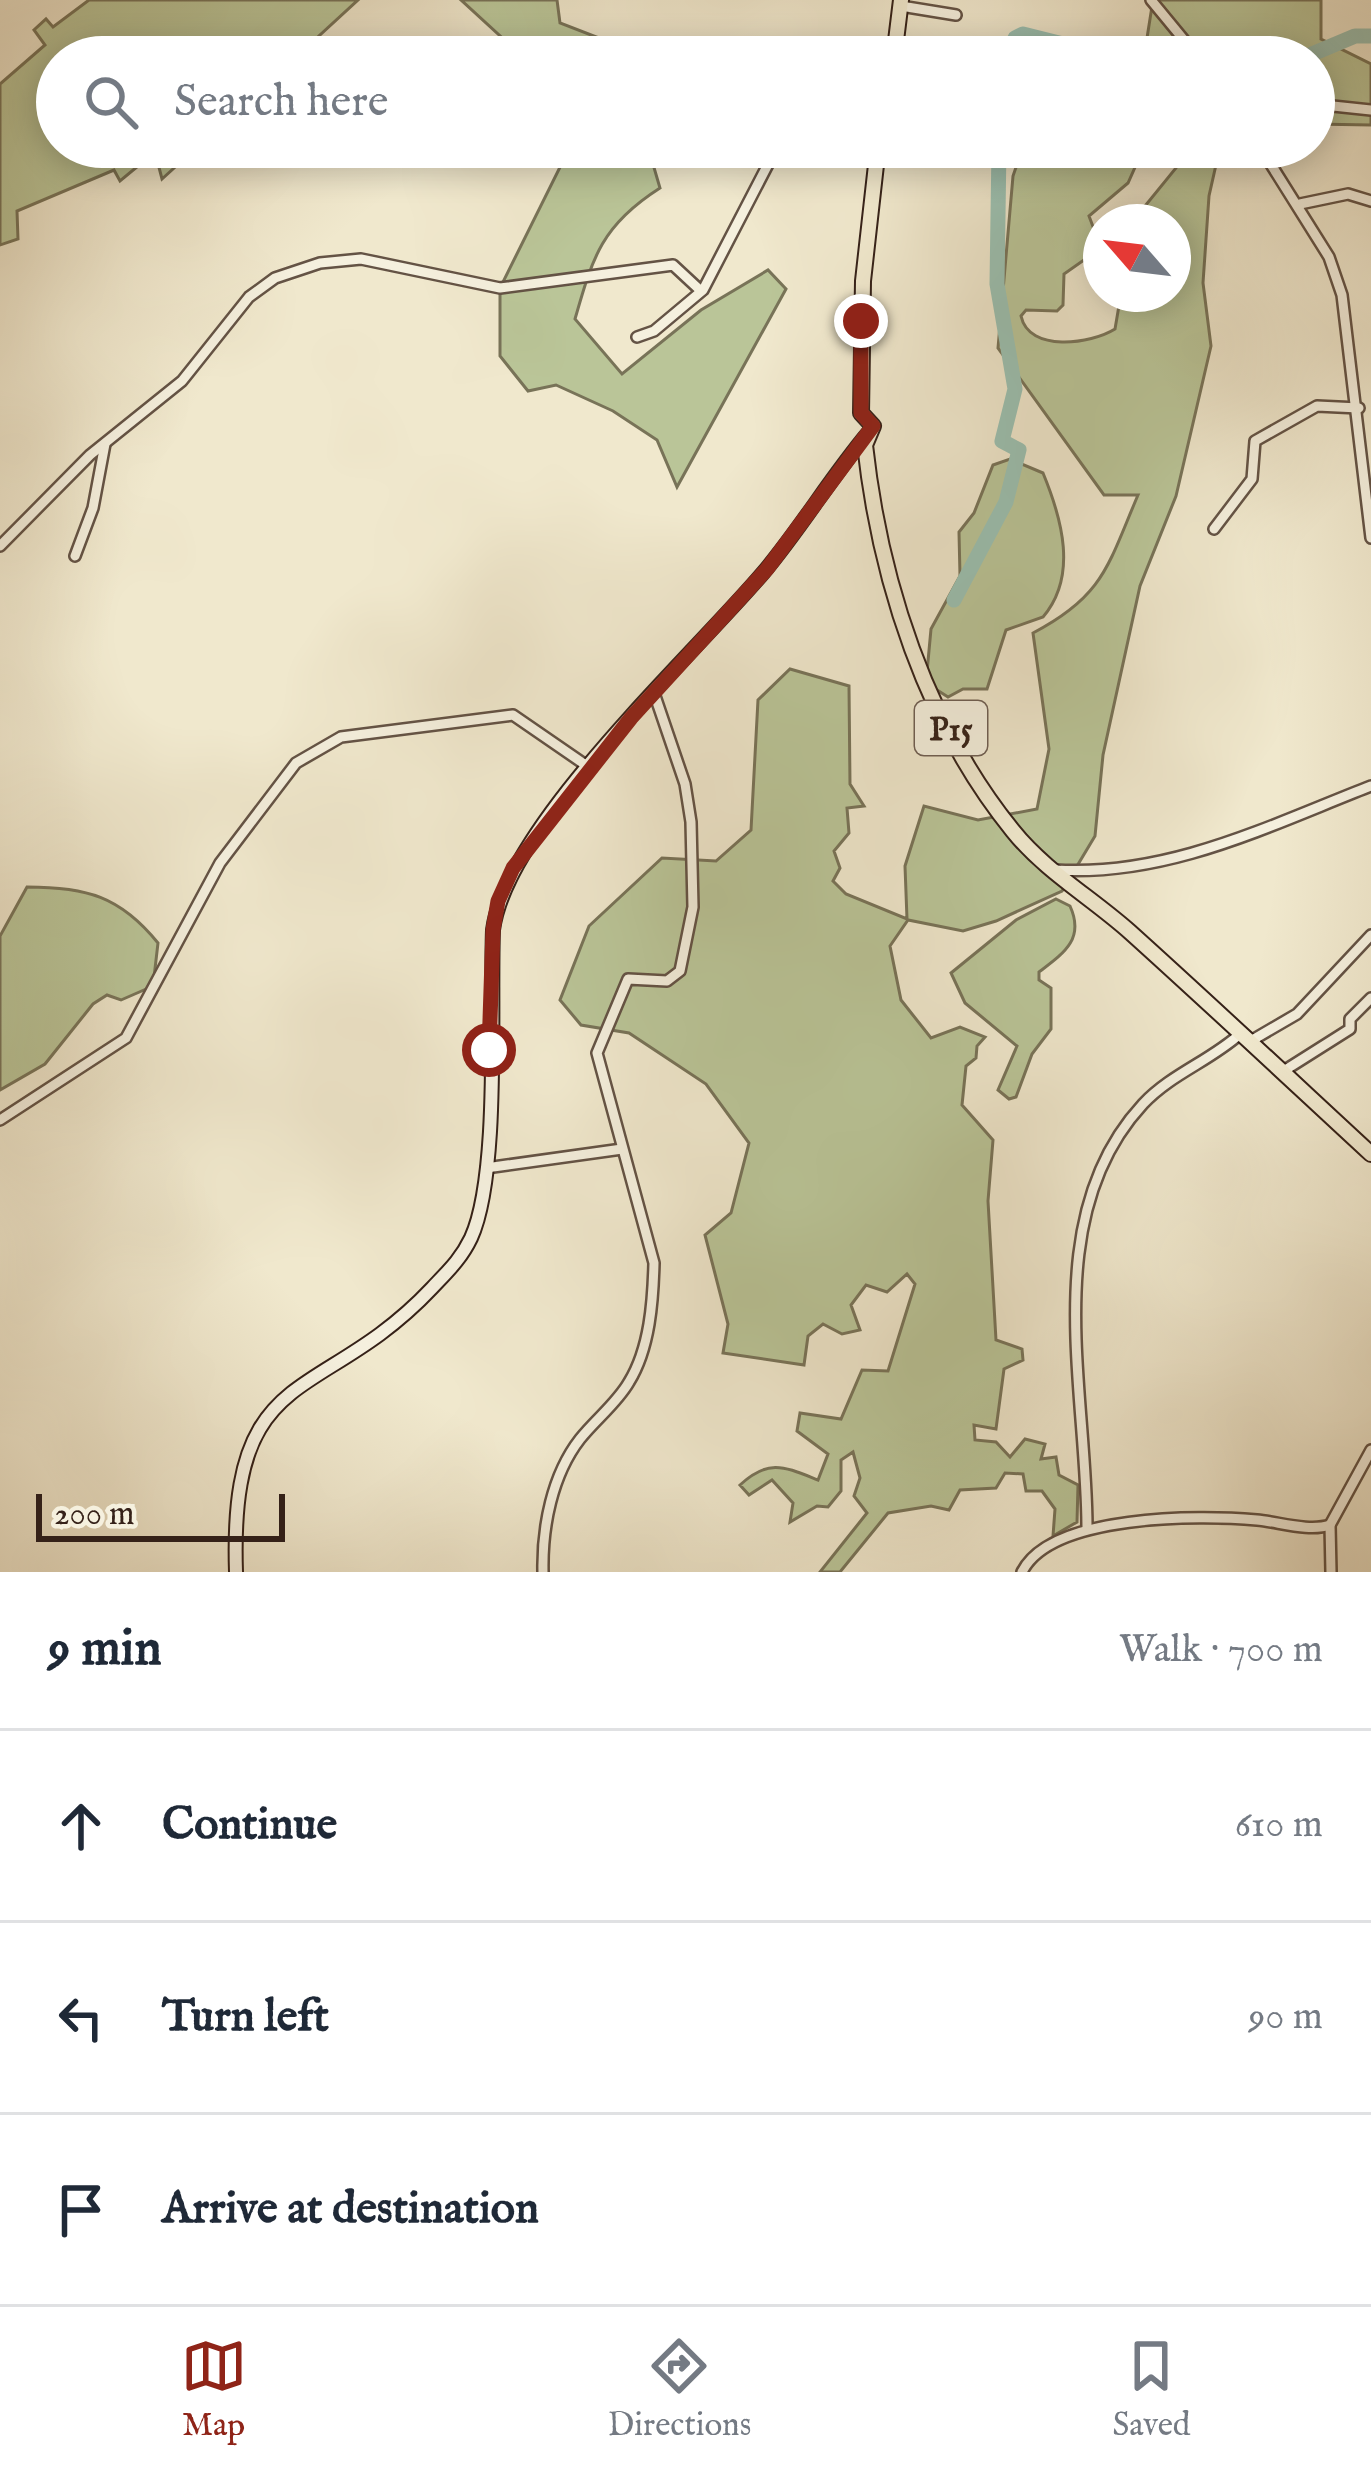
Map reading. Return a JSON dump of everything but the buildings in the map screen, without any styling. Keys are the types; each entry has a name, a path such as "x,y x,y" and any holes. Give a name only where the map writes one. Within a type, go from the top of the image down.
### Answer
{"main road":[{"path":"897,36 901,3"},
{"name":"P15","path":"876,168 860,346 861,413 873,426 865,445 876,530 918,661 982,788 1017,837 1100,905 1371,1154"}],"street":[{"path":"1151,0 1181,36"},
{"path":"901,3 956,15"},
{"path":"1335,106 1371,110"},
{"path":"637,338 654,332 701,291 766,168"},
{"path":"1275,168 1329,257 1342,296 1371,538"},
{"path":"1300,204 1348,194 1371,201"},
{"path":"0,546 105,444 182,381 261,286 298,269 340,261 389,261 467,284 500,288 673,265 701,291"},
{"path":"1214,529 1252,479 1255,441 1268,430 1318,406 1359,408"},
{"path":"236,1572 245,1462 262,1420 290,1390 401,1318 452,1270 472,1236 486,1168 498,901 532,839 654,693 767,569 873,426"},
{"path":"75,556 105,463 105,444"},
{"path":"543,1572 546,1515 559,1481 581,1437 629,1383 646,1338 654,1263 598,1049 628,980 667,981 680,971 693,907 685,784 654,693"},
{"path":"0,1120 126,1038 162,965 252,814 296,763 331,740 513,716 590,767"},
{"path":"1053,870 1125,870 1202,852 1371,786"},
{"path":"1087,1528 1075,1273 1085,1213 1105,1165 1146,1100 1244,1038 1297,1014 1371,935"},
{"path":"1282,1072 1350,1029 1350,1019 1371,998"},
{"path":"486,1168 622,1149"},
{"path":"1331,1572 1330,1525 1371,1450"},
{"path":"1022,1572 1047,1546 1087,1528 1204,1517 1330,1525"}],"green space":[{"path":"89,0 358,0 319,36 38,36 34,30 46,19 53,27"},
{"path":"461,0 557,0 560,23 594,36 500,36"},
{"path":"1153,0 1321,0 1321,36 1147,36"},
{"path":"1335,46 1371,64 1371,125 1335,124"},
{"path":"36,53 36,168 136,168 120,181 114,170 17,211 18,239 0,245 0,84"},
{"path":"560,168 654,168 660,188 625,215 602,244 575,319 622,374 701,310 768,270 786,289 677,487 657,440 613,411 556,385 528,391 500,356 500,288"},
{"path":"1016,168 1135,168 1128,183 1103,204 1083,204 1083,261 1064,274 1063,305 1057,311 1026,310 1021,316 1036,336 1062,342 1115,329 1118,312 1191,312 1191,204 1147,204 1176,168 1215,168 1203,283 1211,346 1176,496 1140,586 1103,755 1095,836 1062,891 963,931 908,920 890,946 901,1000 931,1038 960,1027 985,1037 977,1046 976,1058 966,1066 962,1105 993,1140 988,1201 996,1340 1022,1349 1023,1360 1004,1369 996,1429 974,1425 975,1440 996,1442 1010,1457 1025,1439 1045,1444 1041,1459 1056,1457 1059,1475 1078,1485 1077,1522 1053,1536 1055,1509 1042,1491 1026,1491 1023,1474 1005,1473 996,1488 960,1490 949,1510 931,1506 888,1513 840,1572 820,1572 867,1513 854,1496 860,1478 853,1452 841,1460 841,1491 828,1507 817,1506 790,1522 793,1503 772,1480 749,1495 740,1485 769,1468 818,1480 828,1454 797,1431 800,1413 841,1419 862,1370 888,1371 915,1284 907,1274 887,1292 866,1285 851,1305 860,1330 842,1334 823,1324 808,1336 804,1365 723,1353 728,1324 705,1235 731,1213 749,1143 706,1084 629,1033 581,1025 560,1000 589,926 662,858 716,861 751,830 758,700 790,669 849,686 850,784 864,806 847,808 849,833 834,851 840,868 833,881 846,894 907,919 905,866 924,806 978,820 1037,809 1049,749 1033,633 1090,592 1110,560 1138,495 1104,495 998,348"},
{"path":"1010,459 1043,473 1061,528 1060,584 1043,617 1006,630 987,689 963,689 948,697 934,688 927,672 931,629 960,576 959,532 974,513 993,465"},
{"path":"27,887 84,892 130,914 158,943 153,986 121,1000 107,995 93,1004 45,1064 0,1090 0,936"},
{"path":"1056,899 1070,906 1075,928 1070,944 1039,972 1039,980 1051,988 1051,1029 1032,1054 1016,1097 1009,1099 998,1090 1017,1046 965,1003 951,973 1016,920"}],"waterway":[{"path":"1019,36 1031,36"},
{"path":"1335,44 1355,36 1371,36"},
{"path":"954,600 1006,502 1019,450 1002,441 1015,389 997,284 999,168"}],"route":[{"path":"489,1050 493,930 508,878 532,839 631,718 767,569 873,426 861,413 861,321"}]}
